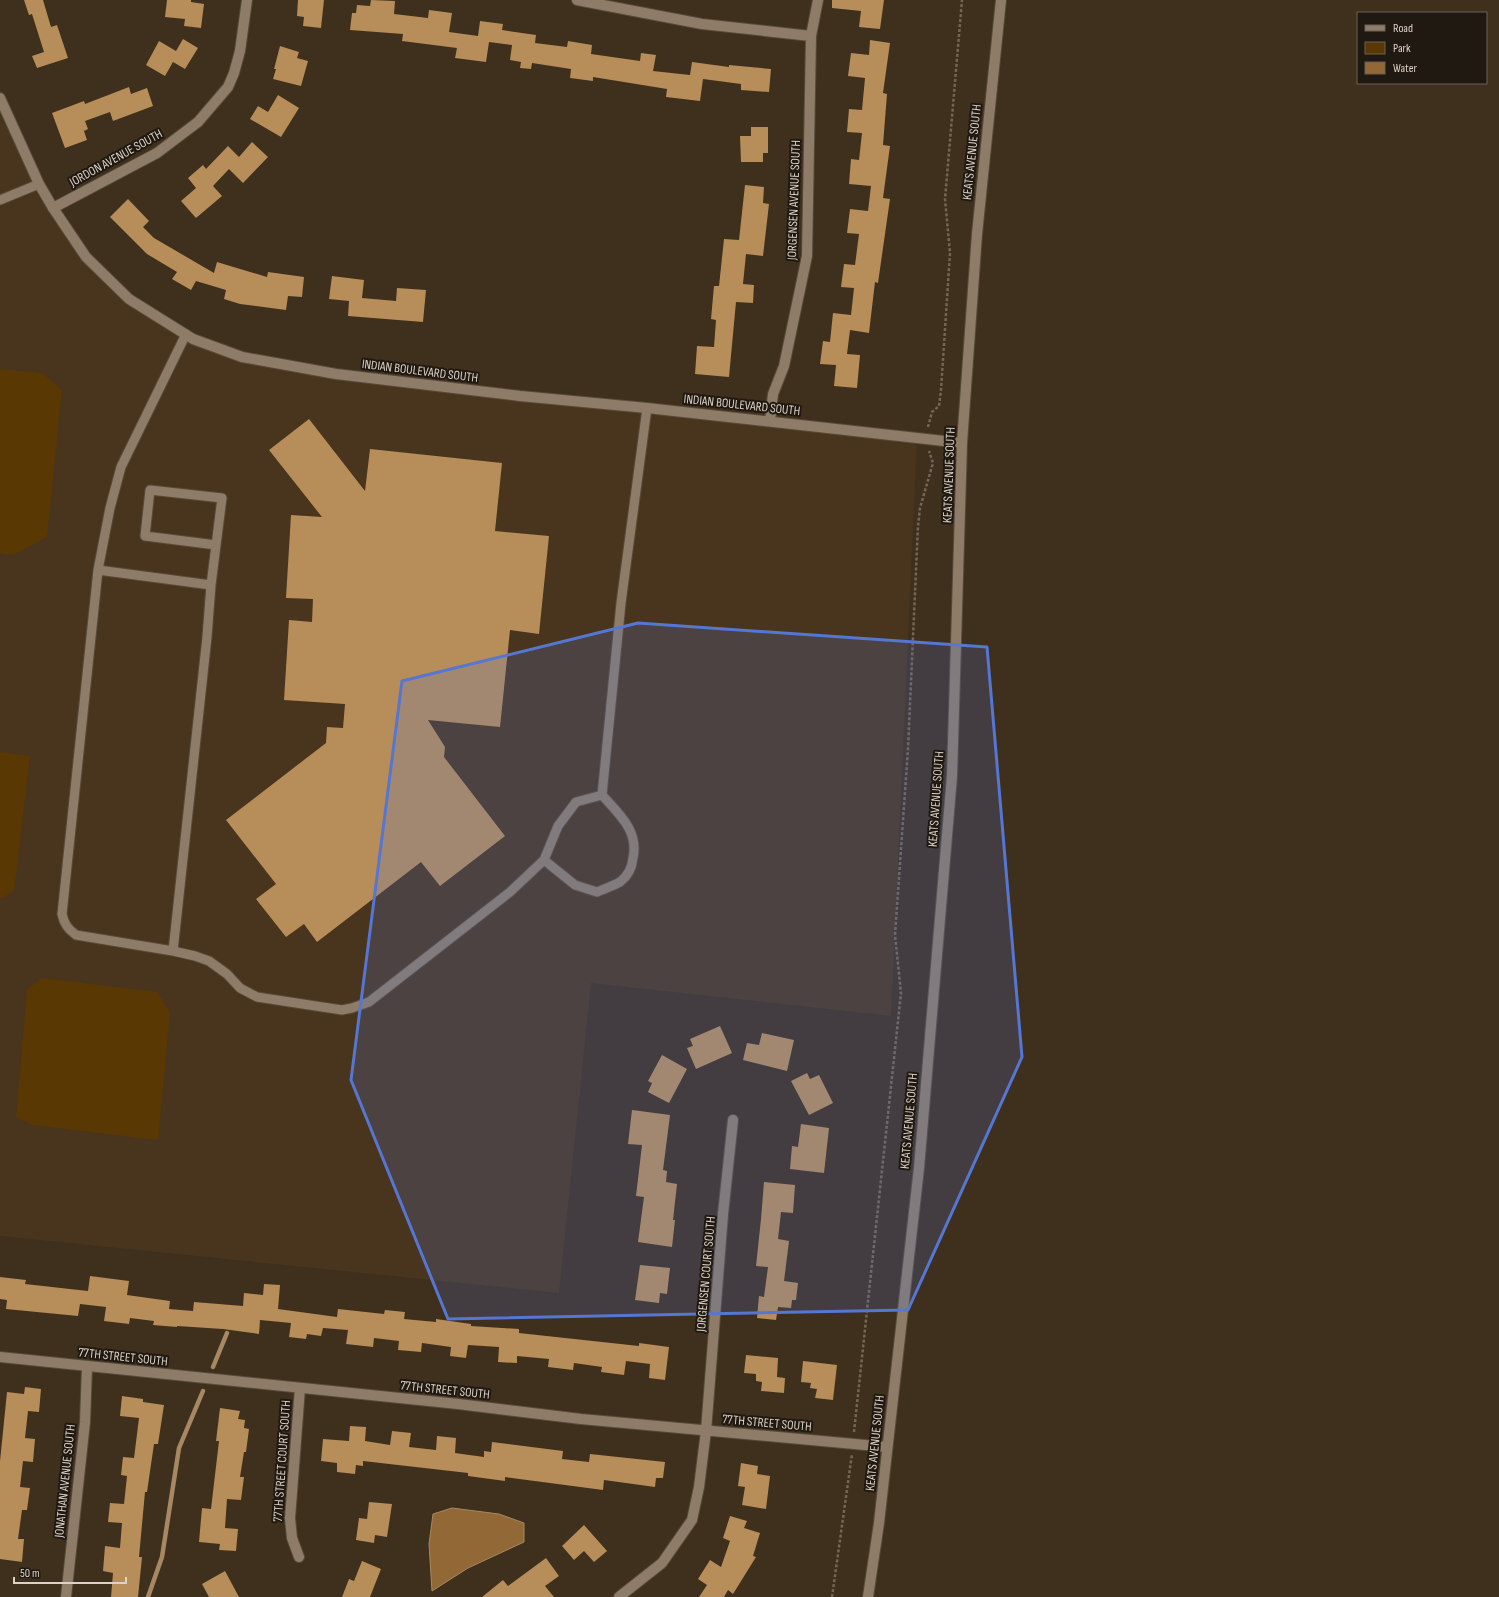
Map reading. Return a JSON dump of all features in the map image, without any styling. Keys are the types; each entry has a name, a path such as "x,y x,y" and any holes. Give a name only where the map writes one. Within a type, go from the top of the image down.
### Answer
{"street":[{"name":"JORDON AVENUE SOUTH","path":"52,208 157,153 198,122 228,87 234,73 240,51 247,0"},
{"path":"577,0 702,24 811,36"},
{"name":"JORGENSEN AVENUE SOUTH","path":"770,421 773,394 784,366 807,256 811,36 818,0"},
{"name":"KEATS AVENUE SOUTH","path":"868,1597 879,1523 919,1168 952,776 962,443 977,234 1001,0"},
{"name":"INDIAN BOULEVARD SOUTH","path":"0,98 39,184 52,208 86,257 129,299 193,339 242,357 336,374 520,396 770,421 962,443"},
{"name":"JORGENSEN COURT SOUTH","path":"619,1597 662,1563 692,1520 699,1487 706,1431 723,1214 733,1120"},
{"name":"77TH STREET SOUTH","path":"0,1357 458,1404 582,1419 887,1447"},
{"name":"JONATHAN AVENUE SOUTH","path":"66,1597 85,1422 87,1367"},
{"name":"77TH STREET COURT SOUTH","path":"299,1557 292,1538 290,1518 300,1388"}],"lane":[{"path":"0,200 39,184"},
{"path":"186,334 121,467 110,508 98,570 62,914 63,922 68,930 76,935 195,956 209,961 227,974 240,988 258,997 342,1010 352,1008 369,1002 504,897 544,860 558,826 576,802 602,795"},
{"path":"544,860 574,885 597,892 620,882 631,869 635,849 632,834 622,817 602,795 621,603 646,408"},
{"path":"173,951 207,637 211,585 222,498 150,490 145,536 216,545"},
{"path":"98,570 211,585"}],"path":[{"path":"832,1597 853,1444 901,993 895,934 908,749 918,526 920,508 933,463 925,439 932,412 938,406 941,390 950,253 945,199 962,0"}],"highlighted area":[{"path":"638,623 987,647 1022,1057 908,1310 448,1319 351,1080 402,681"}],"shaded area":[{"path":"0,94 39,184 86,257 129,299 193,339 242,357 336,374 917,438 891,1016 591,983 559,1293 0,1236"}],"green space":[{"path":"0,369 42,373 62,390 47,537 13,555 0,553"},
{"path":"0,752 30,756 14,891 2,898 0,898"},
{"path":"41,978 157,992 170,1013 158,1140 33,1125 16,1117 27,990"}],"water":[{"path":"452,1508 499,1514 524,1523 524,1542 468,1568 432,1591 429,1544 433,1514"}],"building":[{"path":"24,0 43,0 51,27 57,25 68,58 37,68 32,56 44,52 32,14 29,15"},
{"path":"167,0 191,0 191,2 204,4 201,28 184,26 185,19 165,17"},
{"path":"298,0 324,0 321,28 303,26 304,17 297,16"},
{"path":"371,0 395,1 394,14 428,18 429,10 452,13 449,32 478,36 480,21 503,24 502,30 536,35 535,43 567,47 568,41 592,45 591,54 640,61 641,53 656,55 653,71 690,75 692,62 729,67 729,65 771,69 769,92 741,90 741,84 703,79 700,101 666,97 667,89 593,77 593,81 570,78 571,69 532,63 531,69 520,68 521,62 510,60 512,45 489,42 486,62 455,58 457,48 402,41 403,34 350,30 352,13 356,13 357,5 370,6"},
{"path":"832,0 884,0 880,29 859,27 861,11 832,8"},
{"path":"183,39 198,48 185,69 173,62 165,76 146,65 159,41 176,51"},
{"path":"870,40 890,43 883,93 887,94 883,145 890,146 883,198 890,199 878,283 875,282 869,333 850,330 847,354 860,355 857,388 834,386 836,365 820,364 823,341 830,342 833,313 851,315 854,288 841,287 844,264 855,265 859,234 847,233 850,209 868,211 871,186 849,184 851,159 859,160 862,133 847,132 849,109 862,110 865,78 848,76 851,53 869,55"},
{"path":"280,46 299,52 297,58 308,61 301,86 273,79"},
{"path":"129,87 131,94 147,88 153,106 113,121 110,112 85,121 88,129 84,131 87,140 65,148 52,113 84,101 85,104"},
{"path":"278,95 299,108 281,137 250,119 258,106 268,112"},
{"path":"751,127 768,127 768,153 763,153 763,162 741,162 740,136 751,136"},
{"path":"252,142 268,157 243,183 229,169 213,186 222,196 196,218 181,201 196,188 188,178 203,165 206,169 228,146 239,157"},
{"path":"745,185 764,187 763,203 769,204 763,256 746,254 743,284 754,285 753,303 736,302 729,377 695,374 697,346 714,347 716,320 711,319 714,286 719,286 724,239 739,240"},
{"path":"128,199 149,221 143,227 154,238 214,273 217,262 267,277 268,272 304,277 302,297 288,296 286,310 240,304 224,299 226,290 196,281 191,290 172,279 177,272 147,254 110,217"},
{"path":"332,276 364,280 362,298 396,301 397,288 426,290 423,322 348,316 349,301 329,299"},
{"path":"309,419 365,491 370,449 502,463 495,531 549,536 539,634 510,630 500,727 428,720 445,747 444,757 505,836 440,886 421,862 317,942 304,924 286,937 256,899 276,884 226,820 326,743 327,727 343,728 345,704 284,700 289,620 312,622 313,599 286,598 291,515 322,517 269,450"},
{"path":"720,1026 732,1053 696,1069 687,1048 693,1046 690,1039"},
{"path":"762,1033 794,1040 787,1071 743,1060 747,1043 759,1045"},
{"path":"662,1055 687,1069 669,1103 648,1092 652,1083 648,1081"},
{"path":"807,1073 810,1079 819,1075 833,1103 809,1115 791,1081"},
{"path":"632,1110 670,1115 663,1170 667,1171 666,1182 677,1184 672,1247 638,1242 644,1197 636,1196 642,1145 628,1144"},
{"path":"801,1124 829,1128 824,1173 790,1169 792,1146 798,1147"},
{"path":"764,1182 795,1185 793,1213 781,1212 778,1239 789,1241 784,1281 798,1283 796,1300 792,1300 791,1308 778,1307 776,1320 757,1318 759,1296 764,1297 768,1267 756,1266"},
{"path":"640,1265 670,1268 667,1294 660,1293 659,1303 635,1300"},
{"path":"90,1276 129,1281 127,1295 170,1301 169,1309 193,1311 194,1302 243,1306 244,1293 263,1295 264,1284 280,1285 278,1309 337,1317 338,1309 384,1314 385,1310 405,1312 404,1319 436,1322 436,1319 471,1324 471,1326 519,1329 519,1333 639,1346 639,1343 669,1347 665,1380 649,1378 650,1364 626,1361 624,1375 601,1372 602,1367 574,1363 573,1370 548,1367 549,1359 517,1356 517,1363 498,1362 499,1347 468,1345 466,1358 450,1356 451,1347 422,1343 421,1352 398,1350 399,1341 374,1338 373,1347 346,1344 348,1330 323,1328 321,1336 307,1334 306,1339 289,1337 291,1323 260,1320 259,1334 223,1329 153,1325 154,1321 130,1318 129,1324 104,1321 106,1307 80,1304 78,1316 6,1309 7,1300 0,1299 0,1277 26,1280 25,1284 88,1291"},
{"path":"746,1355 778,1358 777,1377 785,1378 784,1393 761,1391 762,1382 756,1381 756,1374 744,1373"},
{"path":"803,1361 837,1365 833,1400 815,1398 817,1389 810,1388 811,1383 801,1382"},
{"path":"25,1387 41,1389 39,1412 28,1411 25,1438 35,1439 33,1462 23,1461 20,1487 30,1488 27,1510 22,1510 18,1539 24,1539 22,1562 0,1559 0,1461 7,1392 24,1394"},
{"path":"122,1396 143,1399 143,1402 164,1405 158,1444 154,1444 147,1492 145,1492 139,1557 142,1557 138,1597 111,1597 113,1573 103,1571 105,1546 120,1548 122,1523 108,1522 110,1503 124,1504 127,1476 121,1475 123,1457 134,1458 139,1418 120,1416"},
{"path":"220,1408 240,1411 238,1419 245,1420 244,1428 249,1429 246,1452 244,1452 240,1477 244,1477 241,1500 227,1499 225,1528 238,1529 236,1551 219,1550 220,1544 199,1542 202,1508 211,1509 219,1441 216,1441"},
{"path":"350,1426 366,1427 365,1441 390,1445 392,1431 411,1433 409,1447 436,1450 437,1436 456,1438 455,1453 484,1457 484,1451 491,1452 492,1442 563,1451 562,1459 589,1462 590,1454 665,1462 663,1478 656,1478 655,1487 604,1480 603,1490 505,1477 505,1481 468,1476 468,1473 363,1461 363,1466 356,1465 355,1474 337,1472 337,1463 321,1461 323,1439 349,1441"},
{"path":"741,1463 758,1466 757,1474 770,1476 766,1509 742,1505 745,1487 738,1486"},
{"path":"369,1502 392,1504 387,1537 375,1535 374,1543 356,1540 359,1518 367,1519"},
{"path":"730,1516 747,1521 744,1528 760,1533 753,1556 756,1557 733,1594 728,1590 724,1597 699,1597 707,1585 698,1579 710,1560 721,1567 730,1541 723,1538"},
{"path":"584,1525 607,1551 594,1562 584,1551 574,1560 562,1546"},
{"path":"546,1558 559,1576 545,1586 554,1597 482,1597 503,1580 508,1586"},
{"path":"362,1561 381,1569 370,1597 342,1597 349,1579 354,1581"},
{"path":"225,1571 239,1597 209,1597 202,1584"}],"waterway":[{"path":"213,1367 227,1333"},
{"path":"148,1597 162,1557 179,1448 203,1391"}]}
